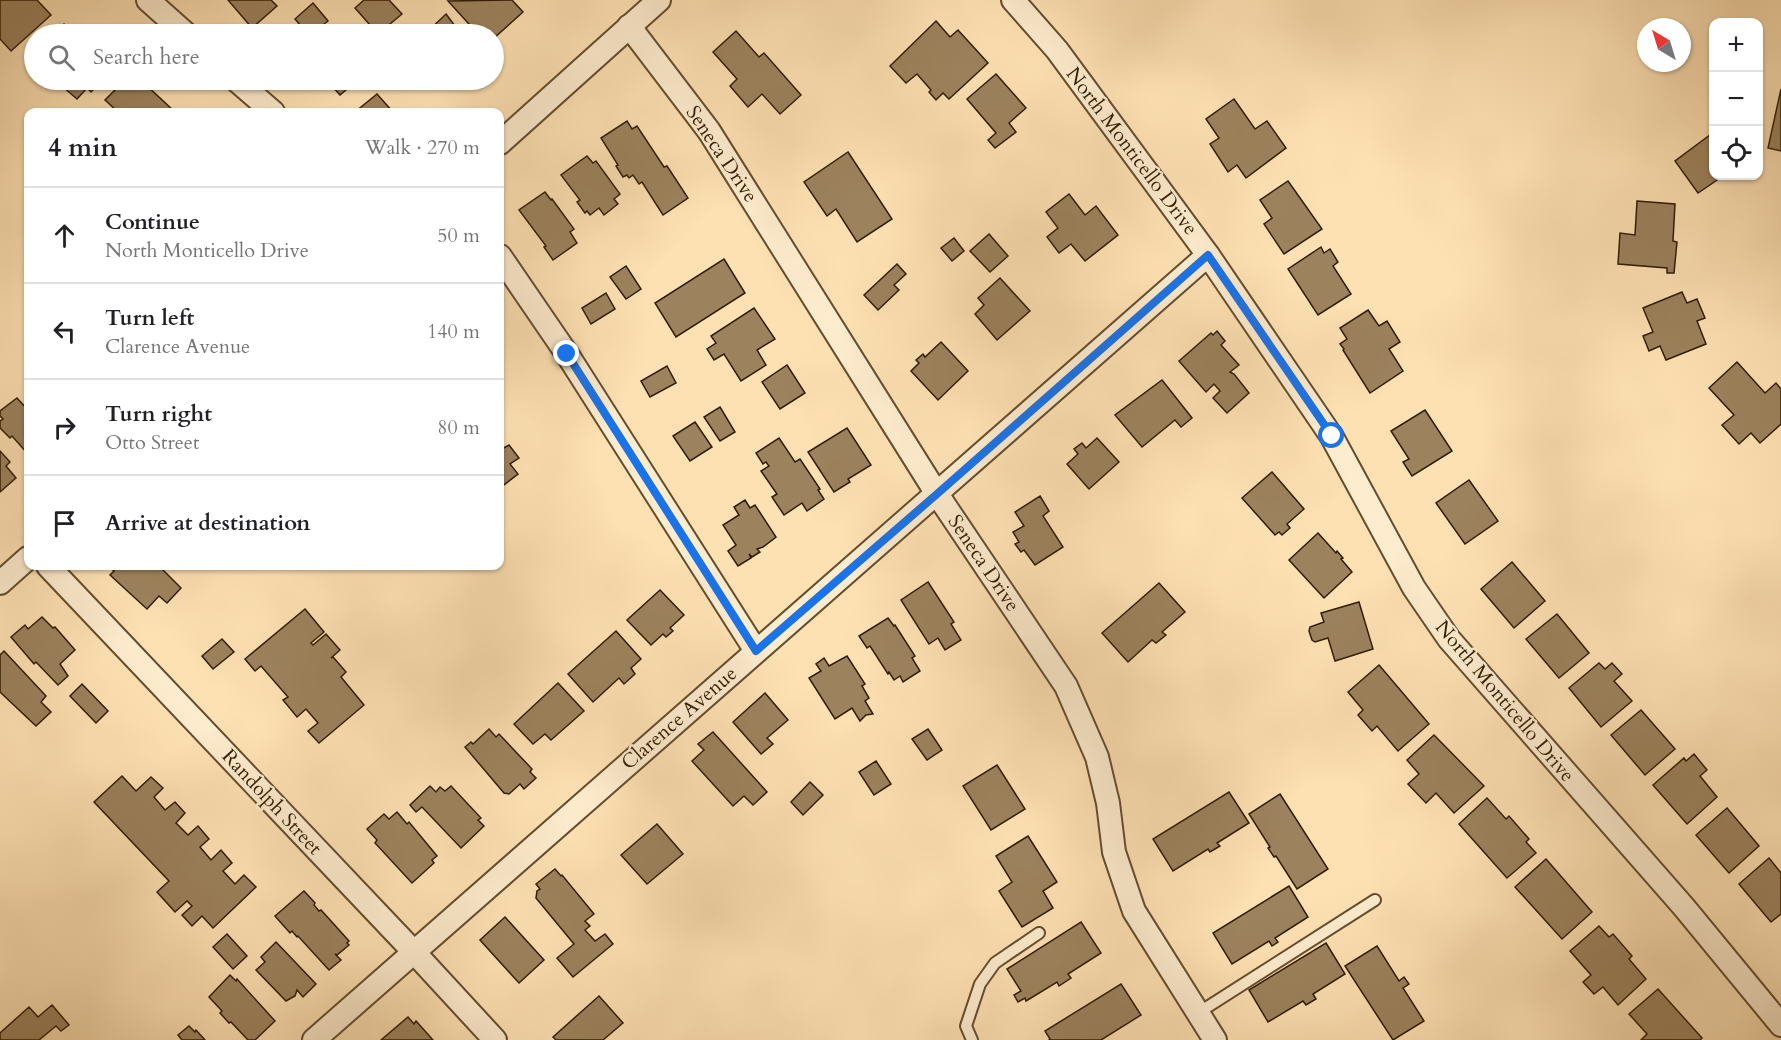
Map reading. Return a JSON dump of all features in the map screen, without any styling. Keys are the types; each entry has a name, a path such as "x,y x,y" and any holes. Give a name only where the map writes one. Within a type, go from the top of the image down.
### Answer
{"street":[{"path":"148,0 175,24"},
{"path":"504,139 659,0"},
{"name":"North Monticello Drive","path":"1013,0 1057,51 1208,255 1332,436 1414,588 1449,639 1683,906 1781,1025"},
{"name":"Seneca Drive","path":"629,26 709,131 937,494 1066,686 1097,757 1108,803 1114,852 1134,911 1215,1040"},
{"path":"248,90 268,108"},
{"name":"Clarence Avenue","path":"314,1040 1208,255"},
{"path":"504,262 567,354 756,651"},
{"path":"0,583 24,562"},
{"name":"Randolph Street","path":"52,570 495,1040"}],"lane":[{"path":"1198,1013 1375,900"},
{"path":"972,1040 966,1026 980,984 995,963 1039,933"}],"building":[{"path":"0,0 37,0 51,15 41,24 24,24 24,39 11,51 0,39"},
{"path":"228,0 271,0 277,6 257,24 249,24"},
{"path":"364,0 389,0 402,14 390,24 369,24 355,8"},
{"path":"512,0 523,12 504,29 504,24 469,24 448,1"},
{"path":"313,3 328,21 324,24 299,24 295,19"},
{"path":"446,14 454,24 436,24"},
{"path":"936,21 950,37 958,30 988,63 949,99 943,93 936,100 929,92 931,90 917,74 906,83 890,66"},
{"path":"736,31 759,57 764,53 801,95 780,114 762,94 748,107 730,86 737,79 713,52"},
{"path":"996,74 1026,108 1009,123 1016,132 995,148 988,140 996,133 967,99"},
{"path":"1781,89 1781,151 1768,148"},
{"path":"67,90 85,90 77,99"},
{"path":"115,90 151,90 171,108 114,108 105,100"},
{"path":"335,90 346,90 340,95"},
{"path":"377,94 389,108 360,108"},
{"path":"1234,99 1255,129 1267,121 1286,148 1246,178 1237,165 1228,172 1210,144 1219,138 1206,119"},
{"path":"627,121 632,129 637,126 688,198 663,215 642,182 639,184 633,175 629,178 627,175 623,177 601,138"},
{"path":"1709,136 1709,180 1717,180 1698,193 1675,161"},
{"path":"848,152 892,219 857,242 836,209 827,216 804,182"},
{"path":"587,156 593,163 596,161 620,194 614,199 618,204 604,215 599,208 590,215 587,211 585,213 577,202 580,200 561,175"},
{"path":"1288,181 1322,229 1284,254 1264,224 1272,218 1260,200"},
{"path":"545,192 574,229 570,232 577,243 553,260 544,247 546,246 519,210"},
{"path":"1069,194 1085,215 1096,206 1118,235 1085,261 1071,244 1059,253 1047,237 1058,228 1046,212"},
{"path":"1637,201 1675,204 1673,241 1677,242 1674,273 1667,273 1667,268 1618,264 1620,233 1635,235"},
{"path":"989,234 1008,256 990,272 970,251"},
{"path":"954,238 964,251 952,261 941,248"},
{"path":"1321,247 1324,253 1330,249 1338,262 1333,266 1351,294 1318,315 1288,269"},
{"path":"724,259 745,293 676,337 655,303"},
{"path":"897,264 906,274 894,285 899,290 878,310 864,295"},
{"path":"626,266 641,289 626,299 610,277"},
{"path":"1000,278 1030,311 997,340 975,314 984,305 978,298"},
{"path":"1682,292 1687,303 1697,299 1705,318 1697,321 1706,344 1666,360 1660,346 1649,351 1643,336 1653,332 1643,308"},
{"path":"606,293 615,309 591,324 582,308"},
{"path":"754,308 775,339 757,350 766,365 741,381 724,354 714,360 707,349 716,343 711,336"},
{"path":"1368,310 1379,326 1387,321 1400,342 1389,349 1403,371 1370,393 1340,344 1347,339 1340,328"},
{"path":"1217,331 1225,341 1221,345 1239,365 1230,372 1249,393 1227,413 1213,398 1220,391 1214,384 1206,392 1179,361 1211,333 1213,335"},
{"path":"941,342 968,371 938,400 911,371 919,363 916,360 923,354 925,357"},
{"path":"1737,362 1765,393 1776,383 1781,389 1781,424 1760,443 1751,433 1739,444 1722,425 1734,415 1709,388"},
{"path":"787,365 805,393 780,409 762,382"},
{"path":"667,366 676,383 650,397 641,381"},
{"path":"1162,380 1192,418 1181,427 1175,420 1142,447 1115,415"},
{"path":"17,398 24,406 24,450 12,436 10,438 0,428 0,421 3,419 0,411"},
{"path":"720,407 735,432 720,441 704,417"},
{"path":"1425,410 1452,451 1412,476 1403,462 1409,459 1391,431"},
{"path":"695,422 712,447 690,461 673,436"},
{"path":"847,428 871,465 848,479 850,482 834,492 808,452"},
{"path":"779,438 795,462 800,459 824,499 807,511 802,503 784,515 772,497 777,494 761,471 769,466 766,462 763,464 756,453"},
{"path":"1097,438 1119,462 1089,489 1067,464 1078,454 1074,449 1082,443 1086,448"},
{"path":"509,445 519,458 510,464 518,474 504,485 504,448"},
{"path":"0,451 10,462 6,466 16,478 0,492"},
{"path":"1272,472 1304,509 1287,524 1290,528 1282,535 1279,532 1275,535 1242,498"},
{"path":"1469,480 1498,521 1465,544 1436,503"},
{"path":"1040,496 1049,511 1043,516 1063,547 1035,565 1024,550 1021,552 1015,544 1019,542 1013,532 1024,526 1015,512"},
{"path":"745,500 750,508 755,505 776,537 757,549 760,552 752,557 749,554 751,558 738,566 728,551 736,545 723,525 739,515 734,507"},
{"path":"1318,533 1336,553 1337,551 1352,572 1324,598 1289,560"},
{"path":"1512,562 1545,601 1514,628 1481,589"},
{"path":"163,570 181,588 167,603 159,596 147,609 110,575 114,571"},
{"path":"928,582 954,622 951,624 961,640 945,650 938,638 929,644 901,600"},
{"path":"1159,583 1185,612 1162,632 1166,635 1156,643 1152,640 1128,662 1102,633"},
{"path":"660,590 684,615 670,628 673,631 666,637 663,634 651,645 627,620"},
{"path":"1359,602 1373,649 1335,661 1328,638 1315,642 1309,631 1310,627 1324,622 1321,613"},
{"path":"305,609 324,632 311,643 313,645 326,634 340,650 331,658 333,657 346,672 341,677 364,705 319,743 308,731 318,723 306,709 297,717 283,700 288,697 261,666 255,671 245,659"},
{"path":"1557,614 1589,653 1559,678 1526,639"},
{"path":"42,617 53,628 55,627 75,650 60,664 68,676 58,685 36,662 34,664 11,637 25,625 28,629"},
{"path":"888,618 915,656 912,658 920,671 903,682 900,676 894,680 889,672 888,674 870,646 867,648 859,636"},
{"path":"616,631 641,659 631,668 635,674 624,684 619,678 593,702 568,674"},
{"path":"222,639 234,652 213,669 202,656"},
{"path":"4,651 46,696 41,702 51,712 36,726 0,692 0,655"},
{"path":"847,656 865,684 862,686 869,698 865,701 873,714 866,715 860,721 852,708 835,719 809,678 821,671 816,664 824,658 829,666"},
{"path":"1599,663 1605,669 1612,663 1622,674 1614,681 1632,701 1601,727 1569,688"},
{"path":"1379,665 1429,724 1398,751 1377,726 1372,731 1358,715 1363,710 1348,692"},
{"path":"558,683 584,711 551,740 545,734 533,744 514,724"},
{"path":"82,684 108,711 96,723 70,696"},
{"path":"765,693 788,720 767,738 773,744 761,754 733,722"},
{"path":"1641,710 1675,749 1645,775 1611,735"},
{"path":"489,729 496,737 499,734 532,769 530,772 536,778 524,789 520,784 509,794 504,793 465,747 471,742 473,744"},
{"path":"928,729 942,750 927,760 912,739"},
{"path":"713,732 767,792 753,805 744,796 733,806 692,761 704,750 698,744"},
{"path":"1434,735 1484,786 1454,813 1436,793 1426,803 1408,784 1419,774 1407,760"},
{"path":"1694,754 1707,770 1700,776 1717,797 1687,824 1653,785 1684,758 1686,761"},
{"path":"876,761 891,784 874,795 859,772"},
{"path":"997,765 1025,809 991,830 963,786"},
{"path":"122,776 136,791 151,777 163,788 154,797 165,810 175,802 185,813 176,823 188,835 198,826 209,839 200,847 211,860 221,850 232,863 223,871 235,884 244,875 256,887 213,928 202,916 192,926 182,915 192,906 187,901 175,912 157,892 169,881 94,802"},
{"path":"810,782 823,795 803,815 791,802"},
{"path":"430,786 436,792 440,787 445,791 451,786 481,818 478,820 484,826 461,848 422,807 416,812 410,805"},
{"path":"1229,792 1249,823 1217,843 1220,846 1210,852 1208,849 1173,871 1153,839"},
{"path":"1280,794 1328,869 1297,889 1276,856 1274,857 1268,848 1270,847 1249,814"},
{"path":"1487,798 1506,819 1509,816 1529,839 1526,842 1536,853 1507,878 1459,824"},
{"path":"1727,808 1759,846 1729,873 1696,835"},
{"path":"397,812 407,824 409,822 437,856 432,860 434,863 412,883 375,843 377,840 367,829 384,814 389,819"},
{"path":"657,824 683,854 647,884 621,855"},
{"path":"1028,836 1057,882 1043,891 1053,908 1022,927 999,891 1012,882 996,856"},
{"path":"1769,858 1781,873 1781,914 1771,922 1739,884"},
{"path":"1546,859 1592,912 1562,939 1515,887"},
{"path":"555,869 594,914 585,921 590,926 585,930 595,941 605,934 613,944 573,977 557,958 574,944 536,898 537,891 540,889 536,884"},
{"path":"1289,886 1308,917 1275,938 1278,942 1272,946 1269,941 1232,964 1213,933"},
{"path":"304,891 319,911 321,910 349,941 347,943 349,945 337,955 335,954 341,960 329,970 298,936 292,931 290,933 275,916"},
{"path":"505,917 544,960 519,983 480,940"},
{"path":"1081,922 1101,953 1068,974 1071,978 1059,986 1057,982 1026,1001 1025,998 1018,1002 1014,995 1021,991 1007,969"},
{"path":"1599,926 1609,937 1613,934 1632,956 1629,959 1646,979 1618,1005 1603,987 1594,994 1583,982 1591,975 1570,951"},
{"path":"227,934 247,956 233,969 213,947"},
{"path":"276,942 316,984 303,997 297,990 295,996 286,1001 256,970 265,962 261,957"},
{"path":"1326,943 1345,974 1313,994 1316,999 1306,1005 1303,1001 1268,1022 1249,990"},
{"path":"1377,946 1399,981 1404,977 1409,984 1403,988 1424,1021 1393,1040 1345,966"},
{"path":"230,975 236,981 237,979 275,1021 255,1040 248,1040 231,1022 229,1023 209,997"},
{"path":"1121,984 1141,1015 1101,1040 1049,1040 1045,1031"},
{"path":"1658,989 1702,1038 1700,1040 1641,1040 1647,1034 1629,1014"},
{"path":"599,996 623,1023 603,1040 556,1040 553,1037"},
{"path":"52,1005 69,1025 61,1031 56,1026 39,1040 0,1040 0,1033 29,1007 38,1017"},
{"path":"408,1017 414,1024 416,1021 433,1040 381,1040"},
{"path":"189,1026 205,1040 182,1040 178,1035"}],"route":[{"path":"567,354 756,651 1208,255 1332,436"}]}
